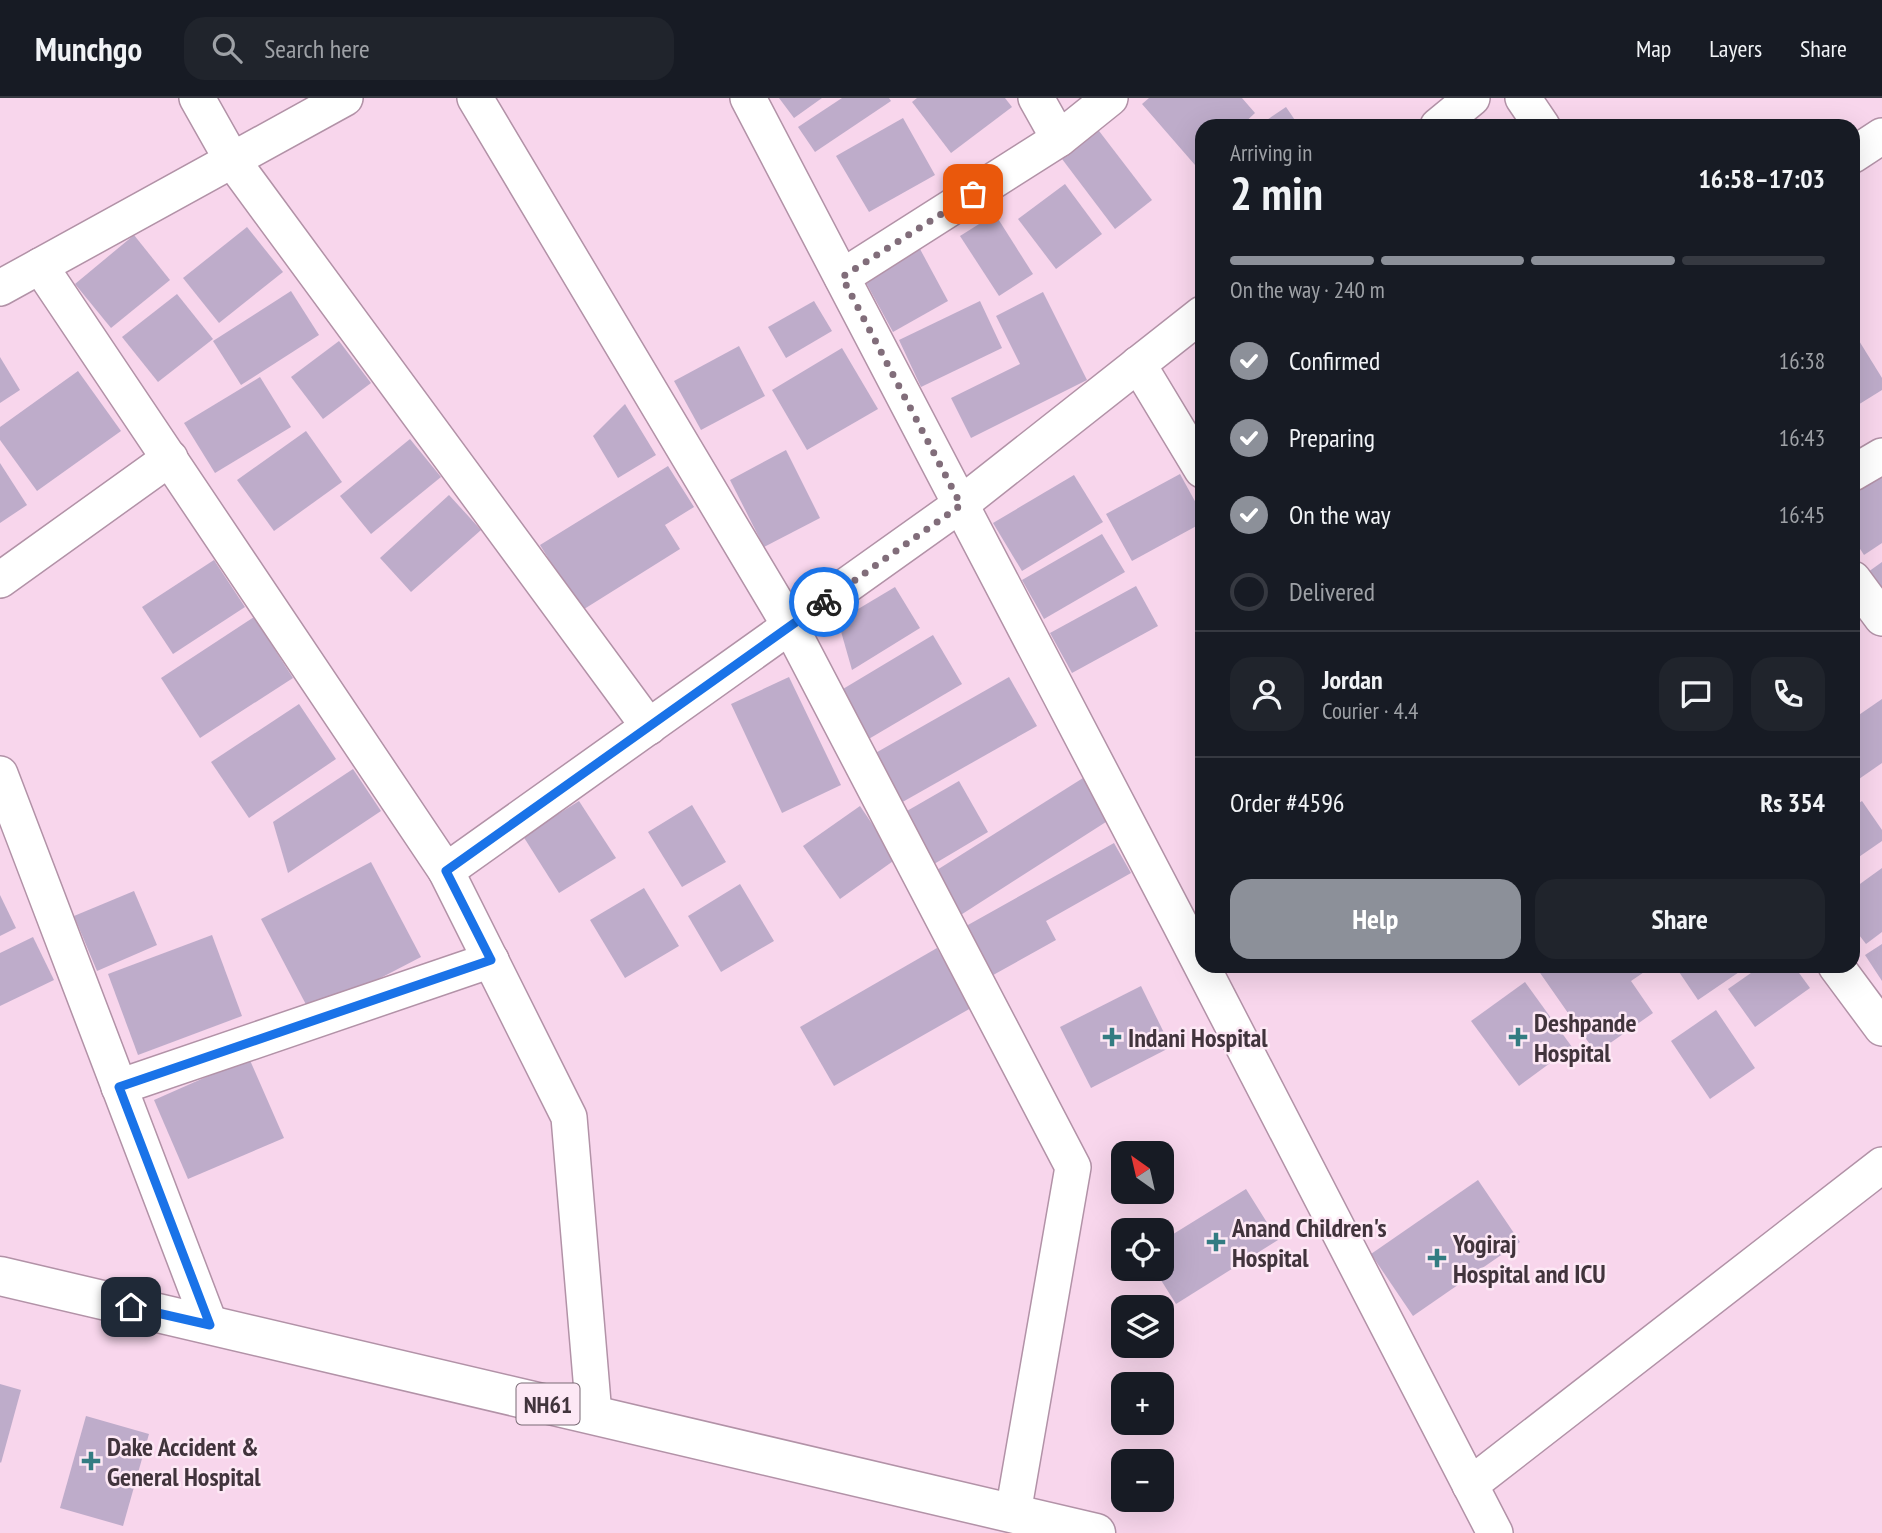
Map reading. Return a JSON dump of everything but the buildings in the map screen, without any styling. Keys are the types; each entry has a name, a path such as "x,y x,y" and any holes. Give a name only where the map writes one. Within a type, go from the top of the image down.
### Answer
{"main road":[{"name":"NH61","path":"0,1276 1095,1533"}],"street":[{"path":"197,98 232,160 649,727"},
{"path":"0,288 345,98"},
{"path":"475,98 790,626 1073,1167 1013,1513"},
{"path":"748,98 961,505 1195,926"},
{"path":"1036,98 1059,139"},
{"path":"842,277 1059,139 1110,98"},
{"path":"1446,119 1472,98"},
{"path":"1523,98 1537,119"},
{"path":"1860,150 1882,136"},
{"path":"40,266 446,871 569,1117 594,1415"},
{"path":"446,871 961,505 1195,319"},
{"path":"1138,364 1195,458"},
{"path":"1860,470 1882,456"},
{"path":"0,580 170,458"},
{"path":"1860,588 1882,618"},
{"path":"0,774 210,1325"},
{"path":"119,1087 491,960"},
{"path":"1841,973 1882,1028"},
{"path":"1222,975 1495,1533"},
{"path":"1470,1485 1882,1165"}],"way so far":[{"path":"824,602 961,505 842,277 973,194"}],"place":[{"name":"Indani Hospital","path":"1112,1037"},
{"name":"Deshpande Hospital","path":"1518,1037"},
{"name":"Anand Children's Hospital","path":"1216,1242"},
{"name":"Yogiraj Hospital and ICU","path":"1437,1258"},
{"name":"Dake Accident & General Hospital","path":"91,1461"}],"route":[{"path":"131,1307 210,1325 119,1087 491,960 446,871 824,602"}]}
